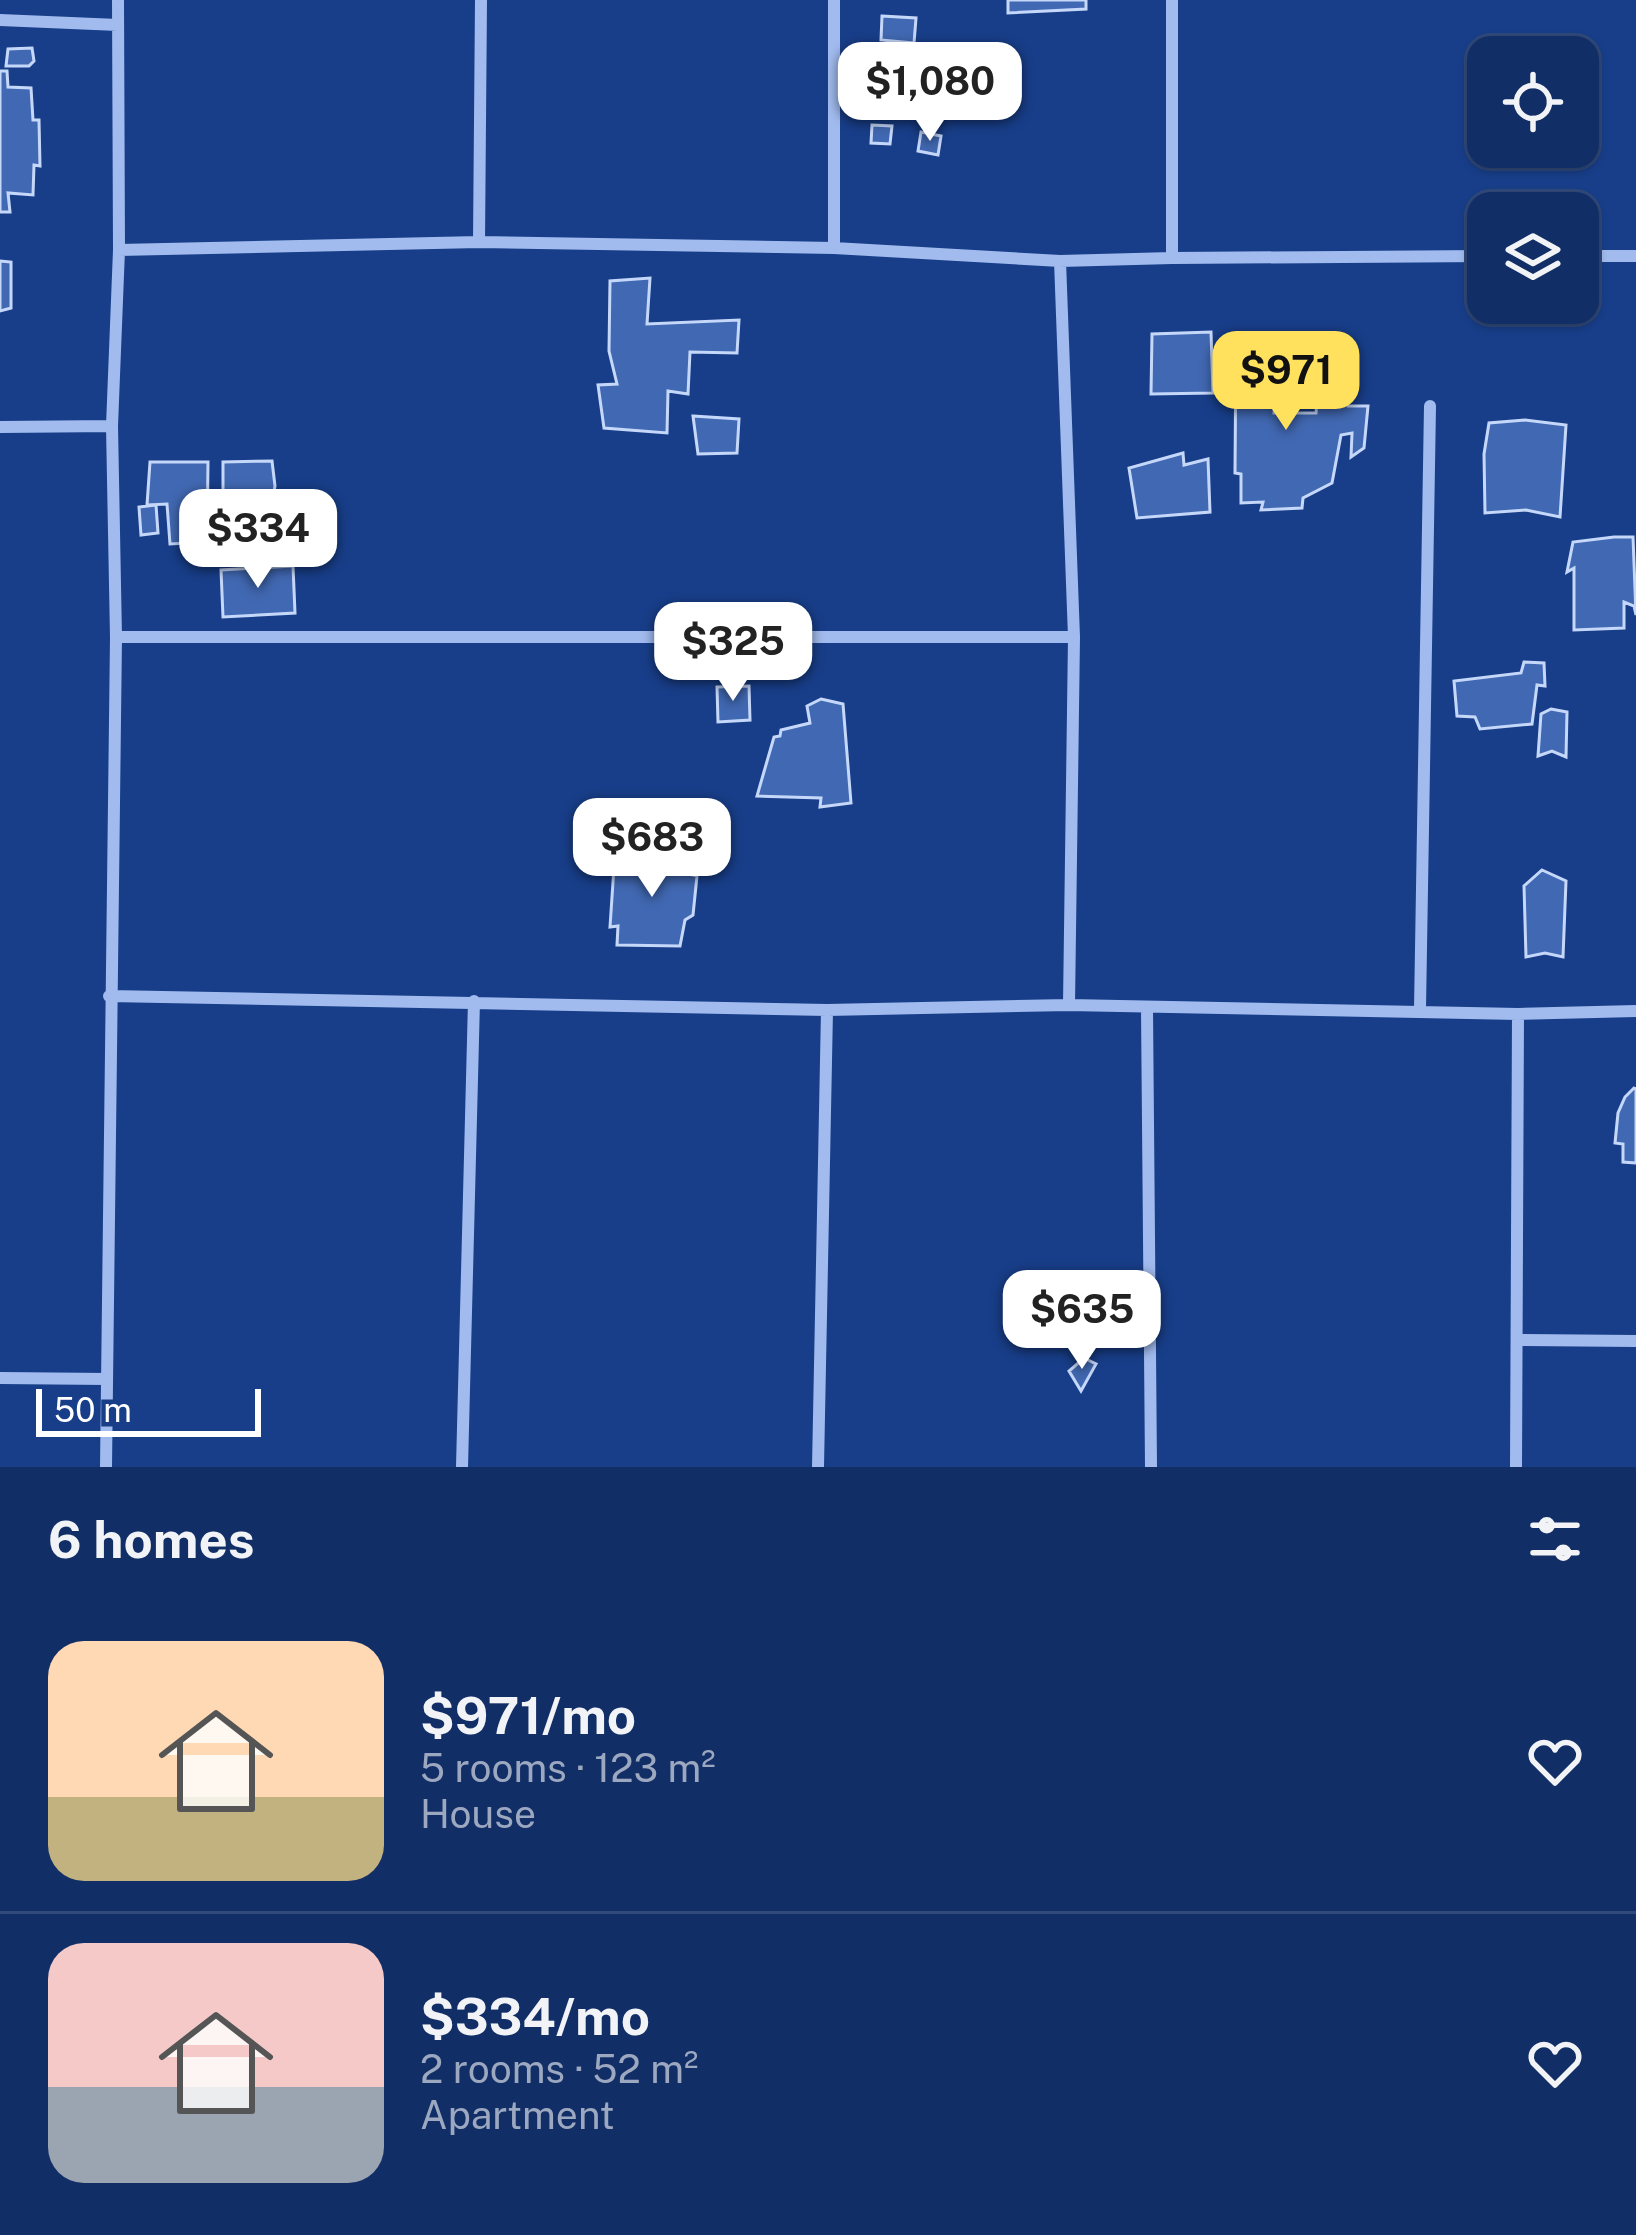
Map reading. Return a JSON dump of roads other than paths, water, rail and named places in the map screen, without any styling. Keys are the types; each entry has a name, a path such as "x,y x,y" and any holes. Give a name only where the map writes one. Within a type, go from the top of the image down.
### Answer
{"street":[{"path":"106,1467 118,0"},
{"path":"479,242 481,0"},
{"path":"834,0 834,248"},
{"path":"1172,0 1172,258"},
{"path":"0,20 118,25"},
{"path":"119,250 479,242 834,248 1060,261 1467,256"},
{"path":"1599,256 1636,256"},
{"path":"1060,261 1074,637 1070,1005"},
{"path":"1420,1009 1430,406"},
{"path":"0,427 112,425"},
{"path":"116,638 1074,637"},
{"path":"109,996 827,1010 1070,1005 1518,1014 1636,1011"},
{"path":"463,1467 474,1001"},
{"path":"1147,1009 1151,1467"},
{"path":"818,1467 827,1010"},
{"path":"1516,1467 1518,1014"},
{"path":"1517,1340 1636,1341"},
{"path":"0,1378 107,1379"}]}
